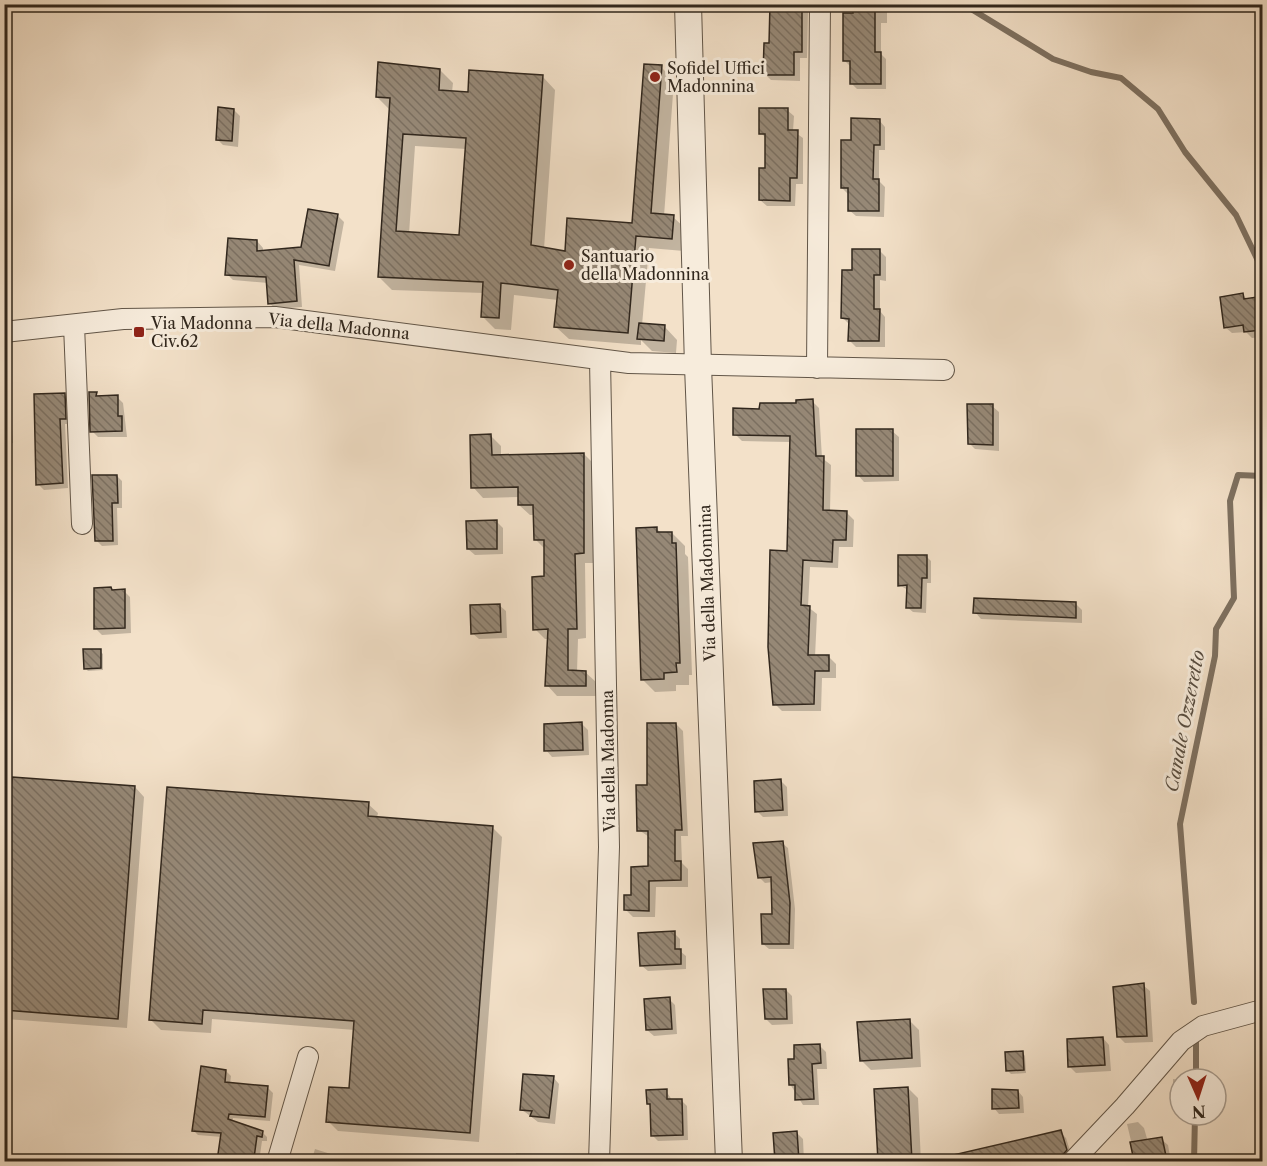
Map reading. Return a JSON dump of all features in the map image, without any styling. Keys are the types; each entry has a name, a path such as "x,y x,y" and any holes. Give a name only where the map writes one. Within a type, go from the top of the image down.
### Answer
{"street":[{"name":"Via della Madonnina","path":"688,4 698,366 729,1161"},
{"path":"816,368 820,4"},
{"name":"Via della Madonna","path":"4,332 123,319 275,317 399,331 600,360 698,366 944,369"},
{"path":"74,325 82,524"},
{"name":"Via della Madonna","path":"599,1161 609,847 600,360"},
{"path":"1072,1161 1125,1106 1181,1041 1203,1026 1263,1010"},
{"path":"277,1161 308,1057"}],"building":[{"path":"770,4 802,4 802,52 794,52 794,75 763,75 764,43 769,43"},
{"path":"853,4 875,4 875,52 881,52 881,84 850,84 850,61 843,61 843,13 853,13"},
{"path":"378,62 440,69 439,90 468,92 469,70 543,75 531,245 565,251 567,218 632,223 644,64 662,65 651,213 674,215 672,239 636,236 628,333 554,327 558,290 501,283 499,318 481,317 483,282 378,277 390,98 376,97","holes":["403,134 466,138 459,235 396,231"]},
{"path":"218,107 234,109 232,141 216,140"},
{"path":"759,108 788,108 788,130 798,130 797,178 790,178 790,201 759,200 759,168 765,168 765,134 759,134"},
{"path":"851,118 880,119 880,145 874,145 873,179 879,179 879,211 848,211 848,188 841,188 841,140 851,140"},
{"path":"308,209 338,214 329,266 294,260 297,301 268,304 266,277 225,275 228,238 257,240 257,251 301,247"},
{"path":"852,249 880,249 880,275 874,275 874,309 880,309 879,341 848,341 849,319 841,318 842,270 852,270"},
{"path":"1243,293 1244,299 1257,297 1261,330 1244,332 1243,325 1224,328 1220,297"},
{"path":"639,323 665,325 664,341 637,339"},
{"path":"89,392 97,392 96,396 118,395 118,416 122,416 122,431 90,432"},
{"path":"65,393 66,419 60,419 63,483 36,485 34,394"},
{"path":"813,399 816,456 824,456 823,510 847,511 846,540 833,540 832,562 803,560 801,605 810,606 808,655 829,655 829,671 815,671 814,704 773,705 768,647 770,550 787,551 790,436 733,435 733,408 759,409 760,403 796,403 796,400"},
{"path":"967,404 993,404 993,445 968,444"},
{"path":"856,429 893,429 893,476 856,476"},
{"path":"491,434 492,455 584,453 584,553 575,554 577,629 568,629 568,670 586,671 586,686 545,686 548,629 533,630 532,577 544,576 544,540 534,540 533,505 518,505 518,487 471,488 470,435"},
{"path":"92,475 117,475 118,503 112,503 113,541 95,541"},
{"path":"497,520 497,549 467,549 466,521"},
{"path":"657,527 657,532 672,532 672,543 676,543 680,663 676,663 677,672 664,673 664,679 641,680 636,528"},
{"path":"898,555 927,555 927,578 922,578 921,608 906,608 907,585 898,586"},
{"path":"111,587 112,590 125,589 125,628 94,629 94,588"},
{"path":"974,598 1076,602 1076,618 973,613"},
{"path":"500,604 501,632 471,634 470,605"},
{"path":"83,649 101,649 101,668 84,669"},
{"path":"582,722 583,750 544,751 544,724"},
{"path":"647,723 676,723 682,830 675,830 675,861 681,861 681,880 649,881 649,911 624,910 624,895 631,895 631,867 648,866 648,831 637,831 636,785 647,785"},
{"path":"12,777 135,786 118,1019 4,1010 4,874"},
{"path":"781,779 783,810 755,812 754,781"},
{"path":"167,787 369,802 368,816 493,826 470,1133 326,1122 329,1087 349,1088 354,1021 203,1010 202,1024 149,1020"},
{"path":"783,841 790,903 789,944 762,944 761,914 772,914 771,877 758,878 753,843"},
{"path":"675,931 675,949 681,949 681,964 640,966 638,933"},
{"path":"1144,983 1147,1036 1117,1037 1113,987"},
{"path":"763,989 786,989 787,1019 765,1019"},
{"path":"670,997 672,1029 646,1030 644,999"},
{"path":"910,1019 912,1058 860,1061 857,1022"},
{"path":"1103,1037 1105,1065 1068,1067 1067,1039"},
{"path":"820,1044 821,1063 812,1064 814,1099 795,1100 795,1085 789,1085 788,1059 794,1059 794,1045"},
{"path":"1023,1051 1024,1070 1006,1071 1005,1052"},
{"path":"201,1066 226,1070 225,1082 268,1086 265,1117 229,1114 228,1119 263,1131 262,1137 257,1136 254,1158 233,1156 232,1161 217,1161 221,1133 192,1131"},
{"path":"523,1074 554,1076 549,1118 530,1116 532,1111 520,1110"},
{"path":"908,1087 912,1161 878,1161 874,1089"},
{"path":"667,1089 667,1099 682,1099 683,1135 651,1136 650,1104 647,1104 646,1090"},
{"path":"992,1089 1018,1090 1019,1108 992,1109"},
{"path":"1061,1130 1067,1150 1057,1161 953,1161 953,1155"},
{"path":"797,1131 799,1161 775,1161 773,1133"},
{"path":"1162,1137 1166,1156 1134,1161 1130,1142"}],"waterway":[{"name":"Canale Ozzeretto","path":"963,4 1053,59 1091,72 1121,78 1158,109 1185,152 1236,215 1262,269"},
{"name":"Canale Ozzeretto","path":"1194,1002 1180,824 1215,656 1216,629 1234,598 1230,501 1238,475 1262,476"},
{"name":"Canale Ozzeretto","path":"1196,1037 1196,1067"},
{"name":"Canale Ozzeretto","path":"1194,1162 1195,1127"}],"place":[{"name":"Sofidel Uffici Madonnina","path":"655,77"},
{"name":"Santuario della Madonnina","path":"569,265"},
{"name":"Via Madonna Civ.62","path":"139,332"}]}
